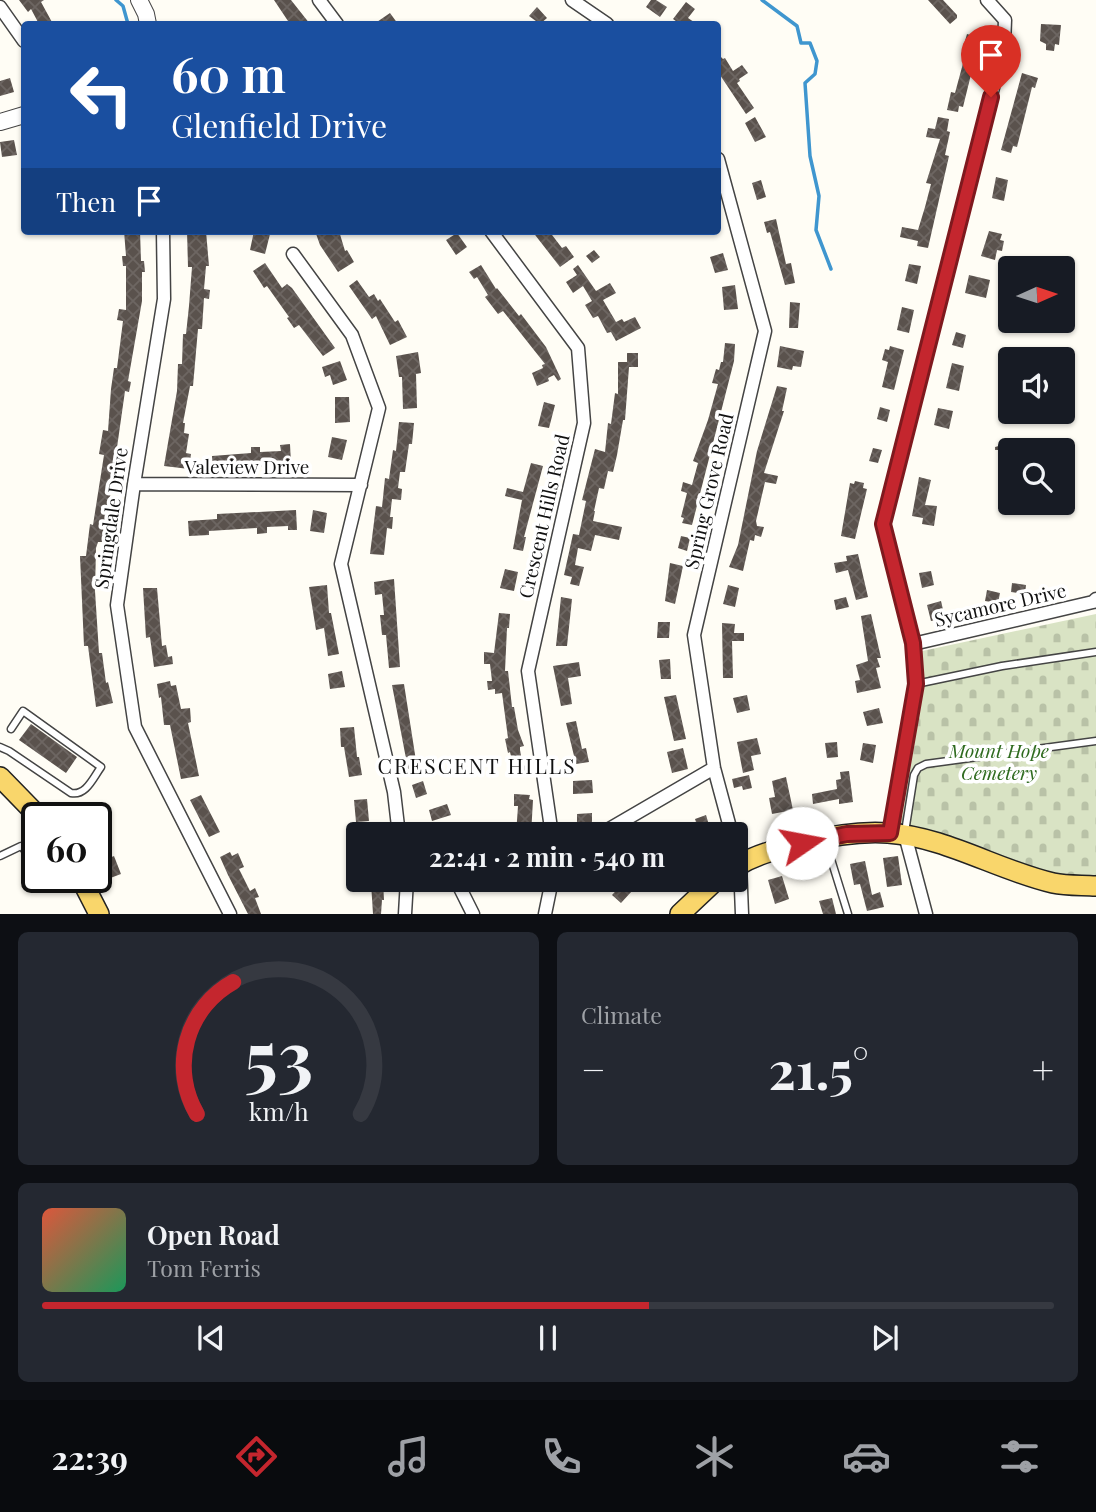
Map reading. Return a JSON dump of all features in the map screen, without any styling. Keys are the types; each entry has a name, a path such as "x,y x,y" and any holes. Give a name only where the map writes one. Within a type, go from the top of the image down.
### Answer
{"main road":[{"path":"0,777 24,802"},
{"path":"748,858 847,834 897,834 937,843 1056,884 1096,886"},
{"path":"680,914 703,892"},
{"path":"88,893 99,914"}],"street":[{"path":"139,0 147,21"},
{"path":"319,0 335,21"},
{"path":"572,0 603,21"},
{"path":"926,914 897,834 916,684 913,643 883,524 1004,44 1005,20 987,0"},
{"path":"0,7 21,37"},
{"path":"0,122 21,117"},
{"name":"Spring Grove Road","path":"721,170 765,331 694,635 715,768 729,822"},
{"name":"Springdale Drive","path":"163,235 164,299 117,605 135,727 230,914"},
{"name":"Crescent Hills Road","path":"494,235 578,348 584,423 528,671 550,822"},
{"path":"293,254 352,335 379,408 341,564 394,793 398,822"},
{"name":"Valeview Drive","path":"134,484 361,485"},
{"name":"Sycamore Drive","path":"913,643 1000,625 1093,602 1096,599"},
{"path":"622,822 715,768"},
{"path":"405,914 406,892"},
{"path":"462,892 472,914"},
{"path":"545,914 550,892"},
{"path":"740,892 742,914"}],"lane":[{"path":"916,684 1002,666 1096,652"},
{"path":"0,747 71,793 83,793 101,767 23,711 11,729"},
{"path":"897,834 914,775 918,768 926,764 1096,741"},
{"path":"824,838 848,914"},
{"path":"0,856 21,846"}],"green space":[{"name":"Mount Hope Cemetery","path":"1096,614 1096,886 890,833 910,713 913,653"}],"building":[{"path":"19,0 44,0 41,2 51,21 37,21 31,9 28,12"},
{"path":"274,0 291,0 308,21 288,21"},
{"path":"651,0 667,7 660,17 646,7"},
{"path":"928,0 943,0 957,18 950,24"},
{"path":"686,2 695,9 688,18 692,21 673,19"},
{"path":"537,7 547,18 536,21 529,16"},
{"path":"390,13 396,21 378,21"},
{"path":"1041,24 1061,25 1059,45 1055,44 1054,51 1046,50 1046,44 1040,41"},
{"path":"967,34 980,38 963,107 959,106 958,112 947,110 951,92 955,93 965,56 961,55"},
{"path":"721,57 725,58 733,71 742,65 748,73 737,83 754,108 746,114 721,76"},
{"path":"1022,73 1038,78 1035,88 1032,87 1017,147 1013,146 1011,153 1001,150"},
{"path":"10,78 14,92 0,96 0,81"},
{"path":"755,117 766,137 755,142 745,123"},
{"path":"938,117 949,119 947,131 950,132 945,155 949,156 928,248 917,246 918,241 900,237 902,227 918,230 931,184 926,183 940,139 926,137 928,128 935,129"},
{"path":"14,140 17,155 2,157 0,142"},
{"path":"996,177 1008,180 1004,201 992,198"},
{"path":"761,180 766,197 757,200 752,183"},
{"path":"776,219 786,264 791,263 795,283 785,285 770,232 767,233 764,222"},
{"path":"989,231 1002,234 1000,240 1004,241 1002,251 997,250 995,260 981,256"},
{"path":"124,235 140,235 141,261 144,261 145,272 142,272 142,301 128,381 131,382 129,392 125,391 102,542 98,542 96,548 95,591 99,653 102,653 106,683 108,682 113,703 96,707 88,646 84,646 80,556 86,556 90,524 93,525 104,455 99,454 103,430 108,431 111,389 114,368 117,368 123,321 117,320 119,309 126,310 126,266 123,266 122,256 126,256"},
{"path":"187,235 206,235 209,266 206,266 204,289 210,290 209,299 204,298 202,329 198,329 193,386 190,386 183,423 184,433 189,434 186,453 191,454 189,469 164,466 177,391 178,364 182,364 183,334 186,334 192,267 188,267"},
{"path":"253,235 270,235 265,254 250,250"},
{"path":"316,235 340,235 345,251 347,250 354,262 338,272"},
{"path":"458,235 467,247 456,255 446,240"},
{"path":"535,235 552,235 562,248 566,246 574,257 560,267"},
{"path":"594,250 600,257 592,263 586,256"},
{"path":"723,253 728,270 715,273 710,257"},
{"path":"265,263 282,288 287,284 292,288 335,348 323,356 299,325 294,328 267,286 264,288 253,271"},
{"path":"909,264 921,266 917,284 905,281"},
{"path":"481,265 496,289 519,316 521,314 546,347 561,379 558,381 554,375 548,378 549,381 537,386 532,373 543,368 542,365 545,364 503,311 498,314 485,297 488,295 477,277 474,279 469,272"},
{"path":"578,265 596,291 610,283 616,293 603,300 616,322 635,317 641,328 616,341 611,332 607,333 598,316 593,318 585,305 592,301 583,286 573,293 566,282 577,275 573,269"},
{"path":"969,275 990,280 986,298 965,293"},
{"path":"357,280 369,297 374,294 378,301 380,299 395,322 398,320 407,337 390,345 376,316 372,319 349,286"},
{"path":"735,285 738,309 724,310 722,287"},
{"path":"790,302 800,303 798,328 789,328"},
{"path":"902,307 914,310 909,333 897,330"},
{"path":"956,332 966,335 963,348 952,345"},
{"path":"725,343 735,344 734,361 692,525 682,523 687,493 681,491 683,482 692,485 698,463 693,461 718,384 712,383 716,369 719,370 723,362"},
{"path":"780,346 804,351 801,367 793,366 792,370 777,367"},
{"path":"890,346 904,350 894,390 882,387 888,362 882,360 885,349 889,350"},
{"path":"418,352 421,373 416,374 417,408 403,409 402,377 399,377 396,356"},
{"path":"627,353 638,353 638,367 629,367 625,420 617,455 613,472 608,471 604,489 599,488 593,521 622,527 619,540 595,535 591,551 578,548 575,565 584,567 579,586 570,584 572,577 564,575 573,534 579,535 586,501 582,500 595,449 605,452 608,423 611,424 615,393 618,394 618,362 627,362"},
{"path":"340,361 347,380 333,385 330,375 325,377 322,367"},
{"path":"952,363 964,366 959,391 946,388"},
{"path":"777,386 787,388 784,411 764,473 778,476 776,484 765,482 756,521 757,526 764,527 761,537 755,535 754,541 750,540 743,571 729,567 738,545 757,451"},
{"path":"335,397 349,397 350,422 335,423"},
{"path":"544,402 555,405 549,428 538,426"},
{"path":"880,407 890,410 887,422 877,419"},
{"path":"938,408 953,411 949,429 934,425"},
{"path":"399,422 414,423 405,472 400,472 398,488 402,489 401,500 392,499 392,529 387,528 384,555 370,554 376,506 382,507 385,478 389,479 393,450 396,451"},
{"path":"332,437 347,440 342,460 328,457"},
{"path":"290,444 291,464 213,470 212,456 251,453 251,447 260,447 260,452 281,451 280,445"},
{"path":"873,448 882,450 878,463 869,461"},
{"path":"531,463 543,466 524,537 523,551 513,549 522,500 505,496 507,488 523,492"},
{"path":"919,477 931,480 925,505 937,506 934,526 922,524 923,518 912,516"},
{"path":"855,481 864,483 863,488 867,489 855,539 841,536 850,483 854,484"},
{"path":"296,510 297,530 288,530 288,526 267,527 267,533 257,534 257,528 209,531 209,535 189,536 188,521 217,519 217,514"},
{"path":"313,510 327,513 324,533 310,531"},
{"path":"681,536 690,538 687,551 678,548"},
{"path":"858,554 868,597 856,600 848,570 836,573 834,563 847,561 846,556"},
{"path":"670,563 683,566 675,604 665,601"},
{"path":"505,569 518,572 514,591 500,588"},
{"path":"931,571 934,585 922,588 919,573"},
{"path":"394,579 400,667 389,668 386,635 382,635 380,615 384,615 382,594 375,595 374,582"},
{"path":"1012,583 1026,585 1025,594 1011,592"},
{"path":"327,585 329,613 339,654 328,656 324,628 316,630 309,587"},
{"path":"728,585 739,588 735,607 723,604"},
{"path":"143,588 157,588 162,646 166,645 168,657 172,656 173,664 154,667 150,637 146,638"},
{"path":"987,590 1000,593 998,603 985,601"},
{"path":"561,597 572,599 567,646 556,646"},
{"path":"846,597 849,607 836,610 834,600"},
{"path":"941,601 945,618 931,621 927,605"},
{"path":"499,613 510,614 505,671 508,671 512,707 524,746 520,747 523,766 527,765 529,774 516,777 505,739 508,738 502,693 495,694 495,689 488,690 487,681 492,681 490,664 484,664 484,652 494,653"},
{"path":"871,614 881,658 877,658 880,667 876,668 881,688 857,693 855,681 860,680 856,665 868,661 861,616"},
{"path":"658,622 670,622 669,638 657,638"},
{"path":"722,623 735,624 734,633 744,633 744,641 732,641 733,678 723,678"},
{"path":"670,659 671,679 661,679 659,660"},
{"path":"579,662 581,676 568,678 572,704 561,706 553,666"},
{"path":"342,671 345,687 330,689 328,674"},
{"path":"170,681 171,686 176,685 181,709 190,708 191,722 188,723 199,776 181,779 170,725 164,725 157,684"},
{"path":"404,684 417,767 408,769 392,685"},
{"path":"676,695 686,739 674,741 664,697"},
{"path":"747,695 750,710 737,713 733,698"},
{"path":"879,708 883,723 867,726 863,712"},
{"path":"576,721 582,749 586,748 589,762 576,764 566,723"},
{"path":"31,724 77,757 66,773 19,740"},
{"path":"354,727 362,775 349,777 344,747 341,747 340,728"},
{"path":"757,738 761,754 751,756 754,770 743,773 737,742"},
{"path":"837,742 838,757 827,758 825,743"},
{"path":"863,743 876,745 873,763 860,760"},
{"path":"683,748 688,769 672,773 667,752"},
{"path":"849,771 853,802 839,804 839,799 813,804 812,794 837,789 836,780 841,779 840,772"},
{"path":"749,775 752,788 734,788 732,779"},
{"path":"786,777 793,810 772,814 769,798 775,797 772,781"},
{"path":"592,780 593,793 573,794 573,781"},
{"path":"423,781 427,794 416,798 412,785"},
{"path":"514,794 530,795 529,799 533,800 532,822 517,822 518,806 514,806"},
{"path":"201,795 220,832 209,837 190,800"},
{"path":"367,799 369,821 356,822 354,800"},
{"path":"447,804 451,815 432,821 429,810"},
{"path":"592,813 592,822 577,822 577,814"},
{"path":"706,815 708,822 696,822 695,819"},
{"path":"230,852 232,856 238,853 244,867 239,869 250,891 255,888 259,897 255,898 261,914 248,914 228,875 220,857"},
{"path":"114,856 121,874 112,877"},
{"path":"898,856 902,885 887,887 883,858"},
{"path":"865,861 872,895 880,892 884,907 867,911 860,884 854,885 850,864"},
{"path":"782,876 789,899 775,904 768,880"},
{"path":"372,892 384,892 381,914 373,914"},
{"path":"615,892 631,892 621,903 612,895"},
{"path":"832,898 836,914 823,914 819,901"}],"waterway":[{"path":"116,0 123,6 127,21"},
{"path":"762,0 797,26 801,43 810,43 817,61 815,74 805,83 810,156 819,196 816,230 831,269"}],"district":[{"name":"CRESCENT HILLS","path":"477,765"}],"route":[{"path":"802,843 847,834 890,833 916,684 913,643 883,524 991,97"}]}
